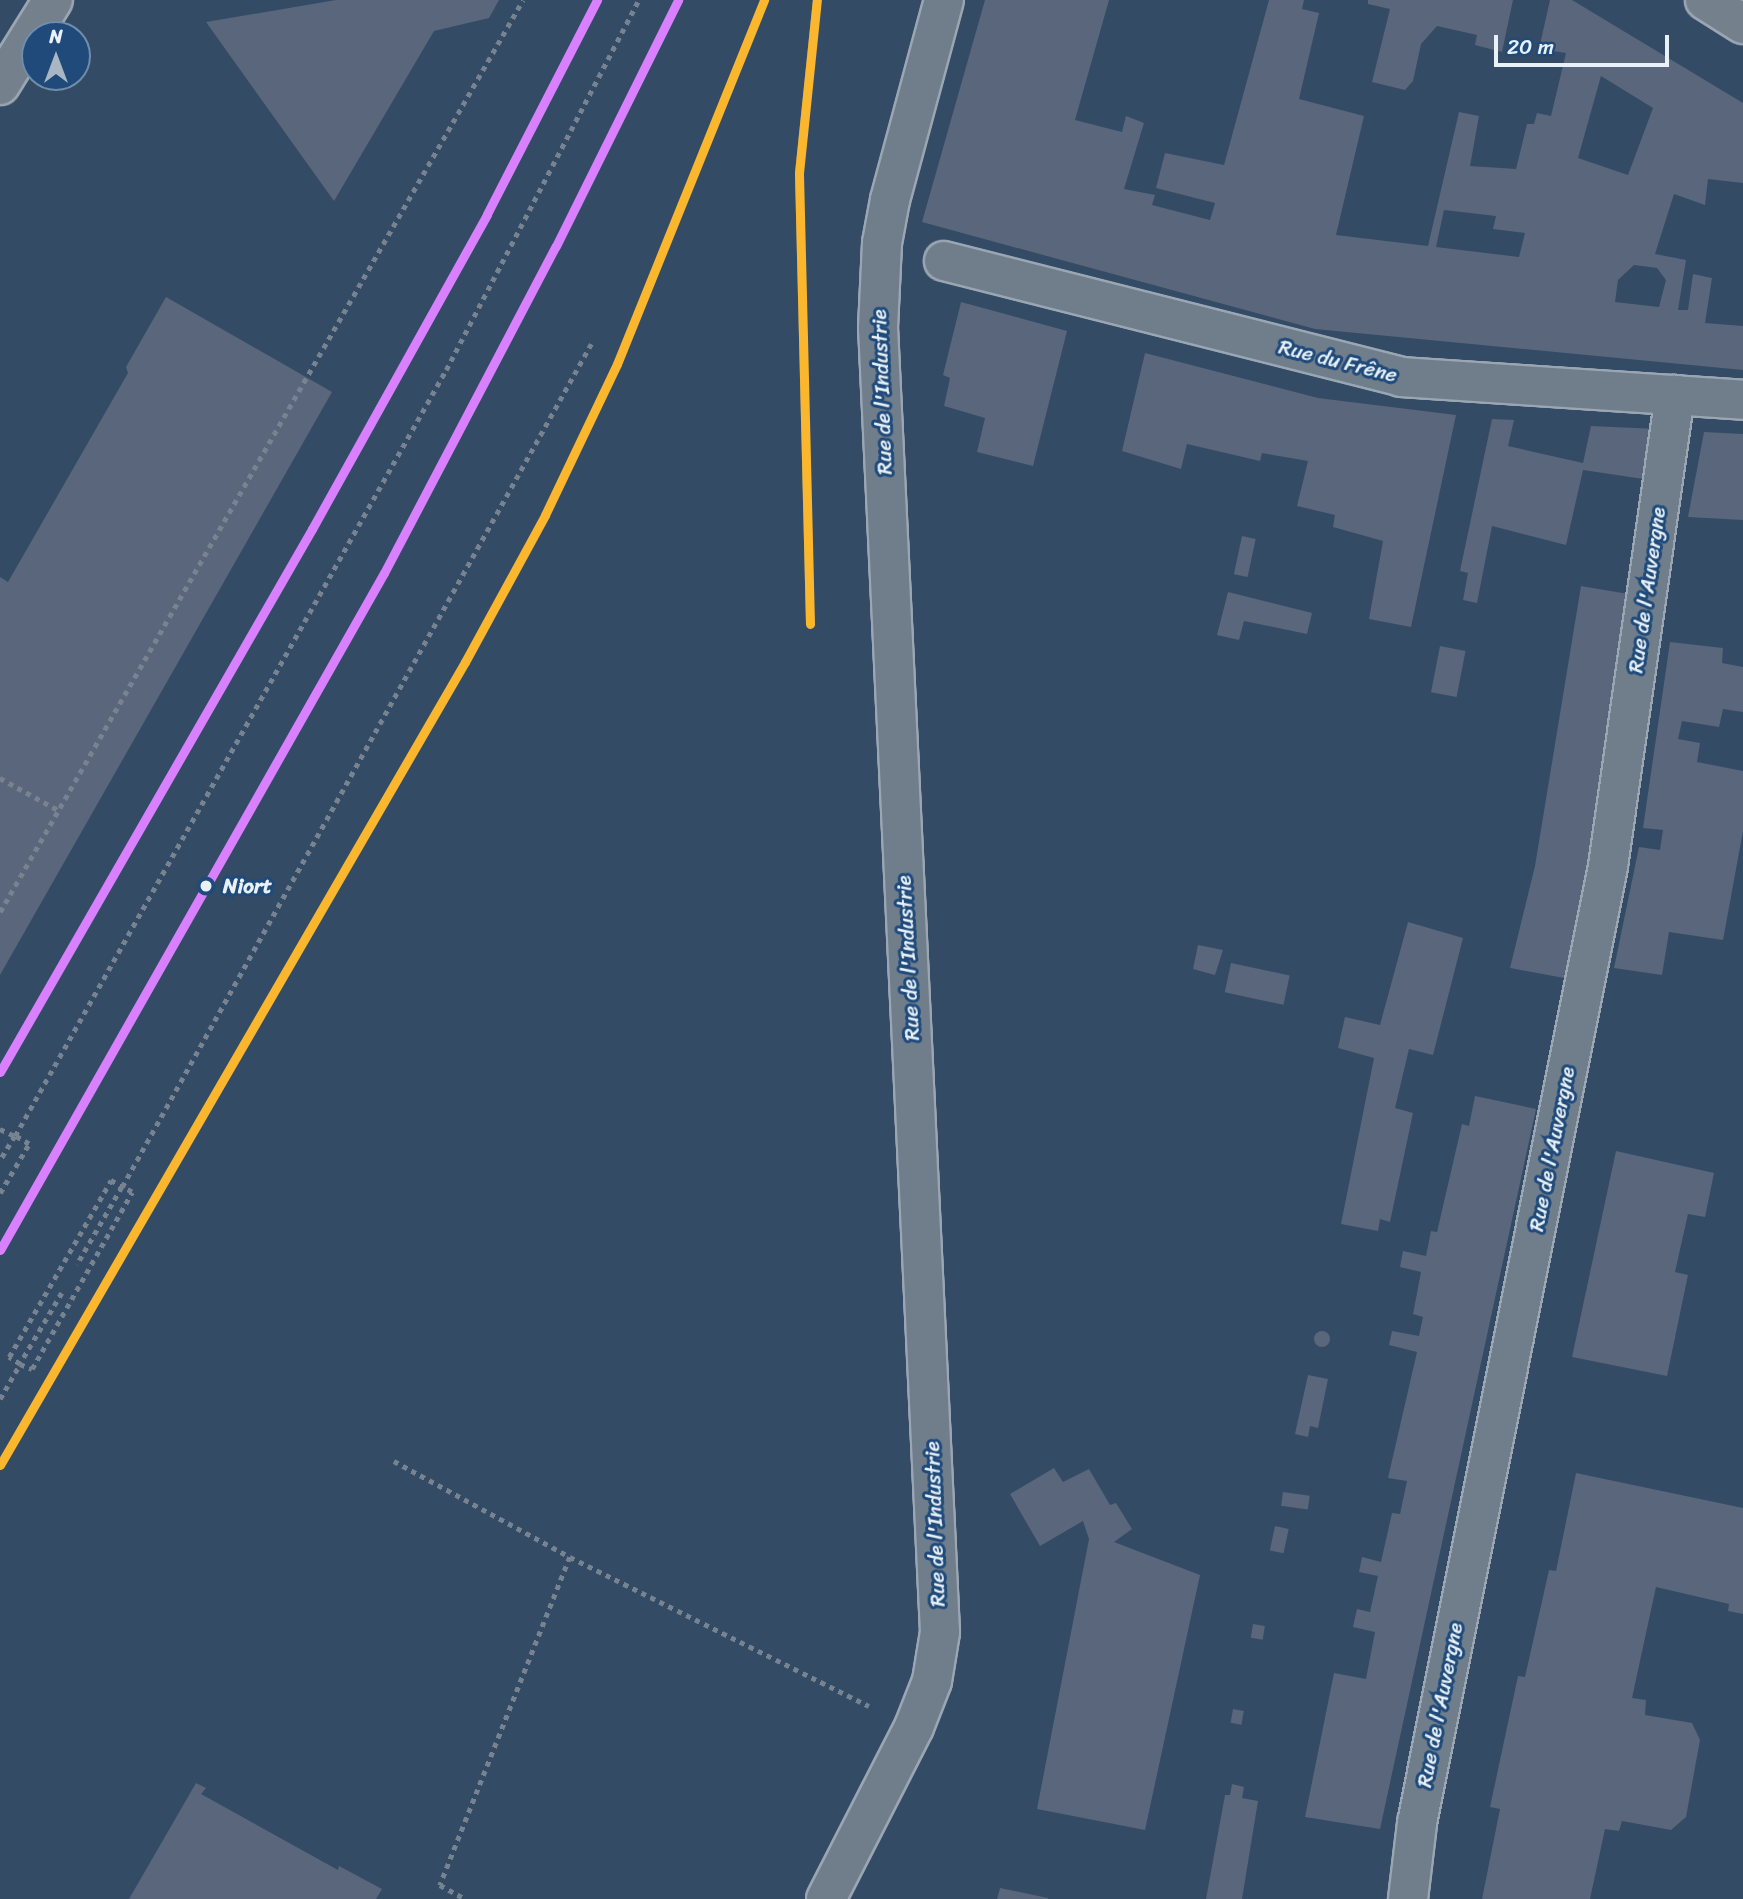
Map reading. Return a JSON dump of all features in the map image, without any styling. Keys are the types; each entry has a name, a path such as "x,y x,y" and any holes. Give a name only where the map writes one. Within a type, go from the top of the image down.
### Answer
{"main road":[{"path":"0,85 53,0"},
{"path":"1705,0 1743,24"}],"street":[{"name":"Rue de l'Industrie","path":"826,1899 914,1727 932,1681 940,1632 938,1545 878,328 882,243 890,200 944,0"},
{"name":"Rue du Frêne","path":"944,261 1401,377 1743,400"},
{"name":"Rue de l'Auvergne","path":"1408,1899 1419,1809 1608,866 1675,395"}],"path":[{"path":"0,912 523,0"},
{"path":"0,1161 446,370 639,0"},
{"path":"77,1265 591,344"},
{"path":"0,778 58,810"},
{"path":"0,1129 29,1144 0,1193"},
{"path":"111,1180 122,1187 132,1192 39,1358 32,1369 20,1364 9,1357 36,1310 111,1180"},
{"path":"0,1399 62,1293"},
{"path":"394,1461 570,1557 914,1727"},
{"path":"465,1899 440,1885 570,1557"}],"building":[{"path":"336,0 499,0 489,18 434,31 334,201 206,22"},
{"path":"985,0 1109,0 1075,120 1122,132 1126,116 1144,123 1124,189 1155,195 1152,205 1210,220 1215,203 1156,188 1165,153 1224,165 1269,0 1304,0 1302,9 1319,13 1299,99 1364,116 1336,235 1428,246 1459,112 1479,116 1470,166 1516,169 1527,124 1534,124 1537,113 1551,116 1566,53 1539,49 1550,0 1572,0 1743,103 1743,183 1708,179 1705,205 1674,194 1655,254 1686,260 1678,310 1688,310 1693,274 1712,278 1705,323 1743,326 1743,370 1315,329 922,222","holes":["1601,76 1653,108 1628,175 1578,158","1444,210 1496,216 1493,229 1525,233 1519,257 1436,247","1634,265 1657,268 1666,280 1659,307 1615,302 1618,280"]},
{"path":"1368,0 1513,0 1502,52 1475,45 1477,35 1437,26 1421,44 1413,81 1405,90 1372,82 1390,9 1368,4"},
{"path":"166,297 332,392 0,975 0,577 8,582 128,373 126,367"},
{"path":"961,302 1067,331 1033,466 977,452 985,418 944,406 950,378 943,375"},
{"path":"1145,353 1318,398 1456,415 1411,627 1369,619 1383,541 1333,527 1335,515 1297,506 1308,461 1262,453 1260,461 1187,444 1181,469 1122,451"},
{"path":"1492,419 1514,420 1508,446 1583,463 1591,426 1657,429 1650,480 1583,470 1566,545 1492,526 1477,603 1463,600 1468,573 1460,571"},
{"path":"1704,432 1743,434 1743,520 1688,517"},
{"path":"1242,536 1256,539 1248,577 1234,574"},
{"path":"1581,586 1634,595 1587,877 1564,978 1510,968 1535,866"},
{"path":"1228,592 1312,613 1307,634 1244,621 1239,640 1217,635"},
{"path":"1670,642 1723,648 1722,663 1743,667 1743,712 1723,709 1719,727 1682,721 1678,739 1700,743 1697,762 1743,771 1743,831 1723,940 1669,932 1662,975 1614,968 1639,847 1660,850 1663,830 1643,828"},
{"path":"1440,646 1466,651 1457,697 1431,692"},
{"path":"1408,922 1463,938 1433,1055 1409,1049 1395,1108 1413,1113 1390,1222 1380,1219 1378,1231 1341,1224 1374,1058 1338,1048 1345,1017 1380,1025"},
{"path":"1198,945 1223,950 1215,975 1193,969"},
{"path":"1231,963 1290,975 1283,1005 1225,992"},
{"path":"1475,1096 1536,1109 1380,1829 1305,1817 1334,1673 1366,1679 1375,1632 1353,1627 1357,1609 1370,1612 1378,1576 1359,1572 1362,1557 1381,1562 1392,1513 1400,1514 1407,1481 1388,1478 1417,1352 1389,1345 1392,1331 1419,1336 1423,1317 1413,1314 1421,1272 1400,1267 1403,1251 1426,1256 1431,1231 1437,1232 1462,1124 1469,1126"},
{"path":"1616,1151 1714,1173 1705,1217 1688,1214 1675,1272 1688,1275 1667,1376 1572,1357"},
{"path":"1319,1331 1325,1331 1330,1339 1328,1345 1319,1347 1314,1342 1314,1336"},
{"path":"1308,1375 1328,1379 1318,1428 1310,1426 1308,1437 1295,1434"},
{"path":"1054,1468 1063,1482 1089,1469 1110,1505 1116,1503 1132,1529 1114,1542 1200,1575 1145,1830 1037,1809 1089,1539 1083,1521 1040,1546 1010,1494"},
{"path":"1576,1473 1743,1508 1743,1614 1728,1611 1729,1604 1656,1587 1632,1698 1646,1700 1645,1715 1692,1723 1700,1740 1686,1817 1671,1830 1622,1821 1619,1831 1605,1829 1590,1899 1482,1899 1500,1809 1490,1807 1518,1676 1525,1677 1549,1570 1556,1571"},
{"path":"1283,1492 1310,1496 1308,1510 1281,1506"},
{"path":"1275,1526 1289,1529 1283,1553 1270,1550"},
{"path":"1253,1624 1265,1626 1263,1640 1251,1638"},
{"path":"1233,1709 1244,1711 1241,1725 1231,1723"},
{"path":"196,1783 206,1788 201,1794 338,1870 339,1866 382,1889 376,1899 129,1899"},
{"path":"1232,1784 1244,1787 1242,1798 1258,1801 1242,1899 1206,1899 1225,1795 1230,1795"},
{"path":"1000,1888 1048,1898 1048,1899 997,1899"}],"railway":[{"path":"810,624 799,173 817,0"}],"transit line":[{"path":"0,1072 312,529 487,214 597,0"},
{"path":"0,1250 384,573 556,246 678,0"},
{"path":"0,1465 465,662 545,515 617,364 764,0"},
{"path":"810,624 799,173 817,0"}],"place":[{"name":"Niort","path":"206,886"}]}
